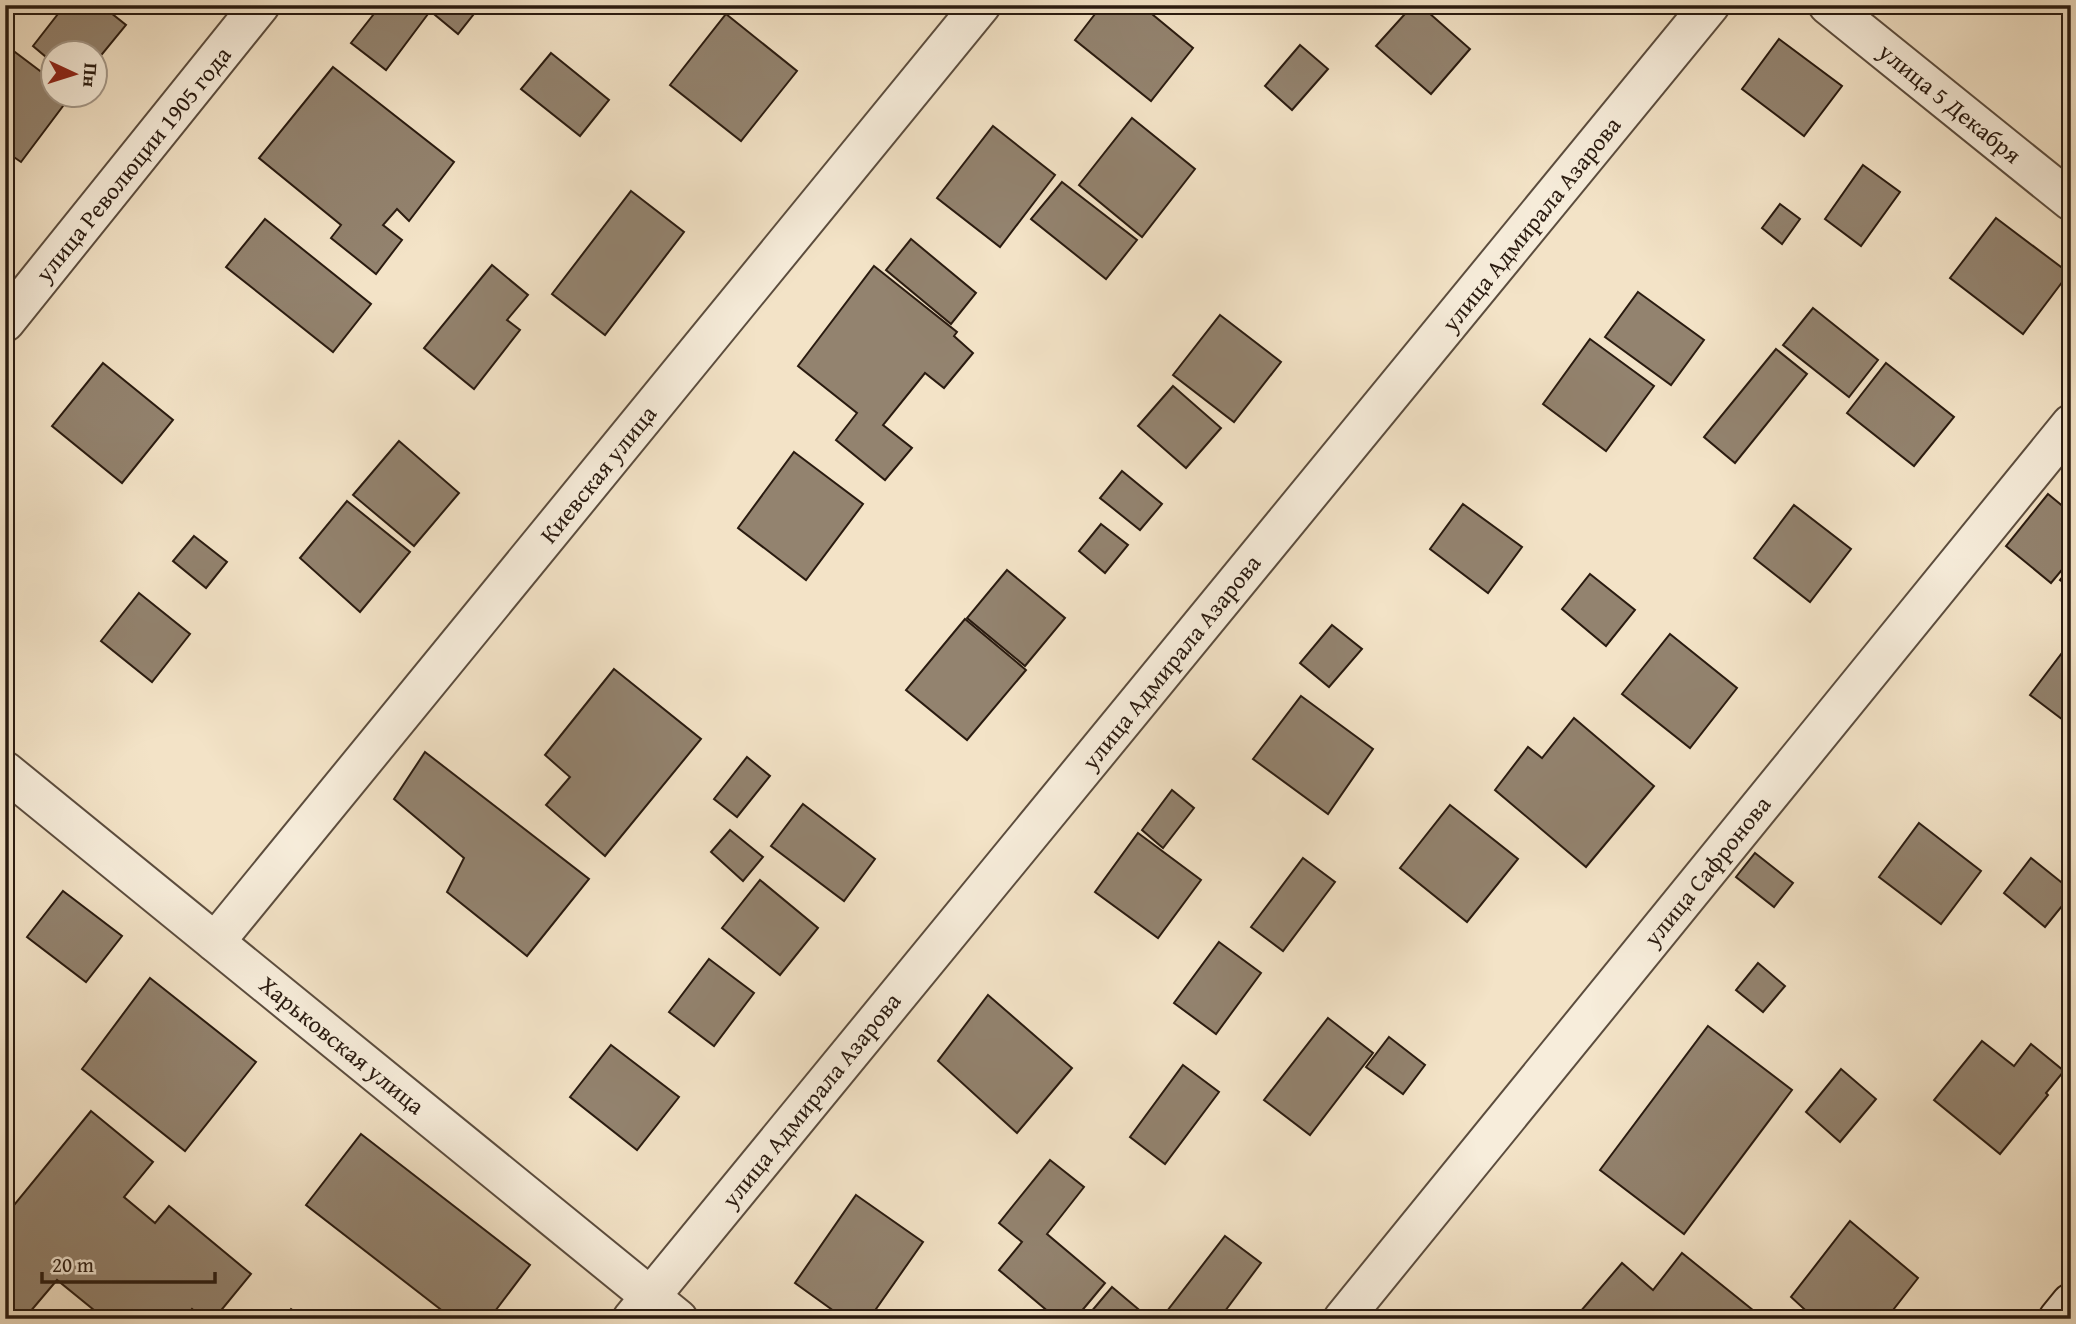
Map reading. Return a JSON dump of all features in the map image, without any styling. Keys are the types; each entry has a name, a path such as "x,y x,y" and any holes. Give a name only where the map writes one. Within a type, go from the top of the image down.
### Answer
{"street":[{"name":"улица Революции 1905 года","path":"5,323 260,5"},
{"name":"Киевская улица","path":"215,942 981,5"},
{"name":"улица Адмирала Азарова","path":"653,1311 1710,5"},
{"name":"улица 5 Декабря","path":"1828,5 2071,201"},
{"name":"улица Сафронова","path":"1343,1319 2071,424"},
{"name":"Харьковская улица","path":"5,771 215,942 653,1311"},
{"path":"2058,1319 2071,1303"}],"building":[{"path":"65,5 101,5 126,25 108,47 108,38 39,38"},
{"path":"381,5 418,5 428,14 386,70 351,43"},
{"path":"423,5 481,5 458,34"},
{"path":"1102,5 1141,5 1193,48 1151,101 1075,40"},
{"path":"1413,5 1420,5 1470,49 1431,94 1376,46"},
{"path":"726,14 797,71 741,141 670,85"},
{"path":"1779,39 1842,86 1804,136 1742,89"},
{"path":"1300,45 1328,69 1292,110 1265,86"},
{"path":"7,46 38,69 38,108 62,108 21,162 5,151"},
{"path":"551,53 609,100 580,136 521,89"},
{"path":"333,67 454,162 409,221 397,209 383,225 402,240 376,274 331,238 341,225 259,158"},
{"path":"1132,118 1195,169 1142,237 1079,185"},
{"path":"993,126 1055,175 1000,247 937,198"},
{"path":"1863,165 1900,192 1861,246 1825,219"},
{"path":"1062,182 1137,240 1106,279 1031,219"},
{"path":"631,191 684,232 605,335 552,294"},
{"path":"1780,204 1800,219 1782,244 1762,228"},
{"path":"1996,218 2069,273 2023,334 1950,278"},
{"path":"265,219 371,304 333,352 226,267"},
{"path":"911,239 976,293 951,324 886,270"},
{"path":"492,265 528,295 507,320 520,330 474,389 424,348"},
{"path":"874,266 957,332 954,336 973,353 944,388 925,373 883,425 912,448 885,480 836,440 857,413 798,366"},
{"path":"1638,292 1704,340 1671,385 1605,337"},
{"path":"1813,308 1878,360 1849,397 1783,345"},
{"path":"1220,315 1281,362 1234,422 1173,375"},
{"path":"1590,339 1654,386 1606,451 1543,404"},
{"path":"1776,349 1807,374 1735,463 1704,437"},
{"path":"103,363 173,420 122,483 52,426"},
{"path":"1886,363 1954,417 1914,466 1847,413"},
{"path":"1173,386 1221,428 1186,468 1138,426"},
{"path":"399,441 459,493 414,546 353,495"},
{"path":"794,452 863,504 806,580 738,528"},
{"path":"1122,471 1162,504 1140,530 1100,498"},
{"path":"2048,494 2071,513 2071,559 2051,583 2006,546"},
{"path":"347,501 410,552 360,612 300,558"},
{"path":"1463,504 1522,547 1488,593 1430,549"},
{"path":"1794,505 1851,549 1810,602 1754,558"},
{"path":"1101,524 1128,545 1105,573 1079,551"},
{"path":"194,536 227,562 206,588 173,561"},
{"path":"2071,566 2071,588 2060,580"},
{"path":"1007,570 1065,618 1025,666 967,618"},
{"path":"1590,574 1635,610 1606,646 1562,609"},
{"path":"139,593 190,634 152,682 101,641"},
{"path":"965,619 1026,670 967,740 906,690"},
{"path":"1332,625 1362,649 1329,687 1300,663"},
{"path":"1670,634 1737,688 1690,748 1622,694"},
{"path":"2071,641 2071,726 2030,695"},
{"path":"614,669 701,739 605,856 546,805 570,777 545,755"},
{"path":"1301,696 1373,749 1328,814 1253,759"},
{"path":"1574,718 1654,786 1586,867 1495,790 1528,747 1542,758"},
{"path":"425,752 589,879 527,956 447,892 464,858 394,799"},
{"path":"747,757 770,776 737,817 714,799"},
{"path":"1172,790 1194,808 1163,848 1142,830"},
{"path":"803,804 875,859 844,901 771,846"},
{"path":"1450,805 1518,859 1467,922 1400,868"},
{"path":"1919,823 1981,871 1941,924 1879,877"},
{"path":"730,830 763,857 743,881 711,852"},
{"path":"1138,833 1201,880 1158,938 1095,892"},
{"path":"1755,853 1793,883 1774,907 1736,877"},
{"path":"1303,858 1335,882 1283,951 1251,927"},
{"path":"2031,858 2071,890 2071,895 2045,927 2004,893"},
{"path":"760,880 818,928 780,975 722,928"},
{"path":"63,891 122,936 86,982 27,937"},
{"path":"1219,942 1261,973 1216,1034 1174,1003"},
{"path":"709,959 754,993 714,1046 669,1012"},
{"path":"1758,963 1785,986 1763,1012 1736,990"},
{"path":"150,978 256,1062 185,1151 82,1069"},
{"path":"988,995 1072,1068 1017,1133 938,1061"},
{"path":"1328,1018 1373,1053 1310,1135 1264,1100"},
{"path":"1708,1026 1792,1090 1684,1234 1600,1170"},
{"path":"1389,1037 1425,1065 1403,1094 1366,1067"},
{"path":"1982,1041 2014,1066 2031,1044 2064,1071 2000,1154 1934,1100"},
{"path":"611,1045 679,1097 637,1150 570,1097"},
{"path":"1183,1065 1219,1092 1165,1164 1130,1137"},
{"path":"1841,1069 1876,1099 1840,1142 1806,1112"},
{"path":"91,1111 153,1162 124,1197 155,1223 169,1206 251,1274 214,1319 204,1319 192,1309 184,1319 105,1319 57,1280 24,1319 15,1319 5,1311 5,1216"},
{"path":"361,1134 530,1265 489,1319 453,1319 306,1205"},
{"path":"1050,1160 1084,1187 1047,1234 1105,1283 1075,1319 1057,1319 999,1270 1022,1242 999,1223"},
{"path":"856,1195 923,1242 869,1319 845,1319 795,1283"},
{"path":"1850,1221 1918,1278 1886,1319 1815,1319 1791,1297"},
{"path":"1225,1236 1261,1263 1219,1319 1170,1319 1164,1315"},
{"path":"1682,1253 1764,1319 1574,1319 1622,1263 1653,1290"},
{"path":"1112,1287 1150,1319 1085,1319"},
{"path":"291,1309 305,1319 283,1319"}]}
